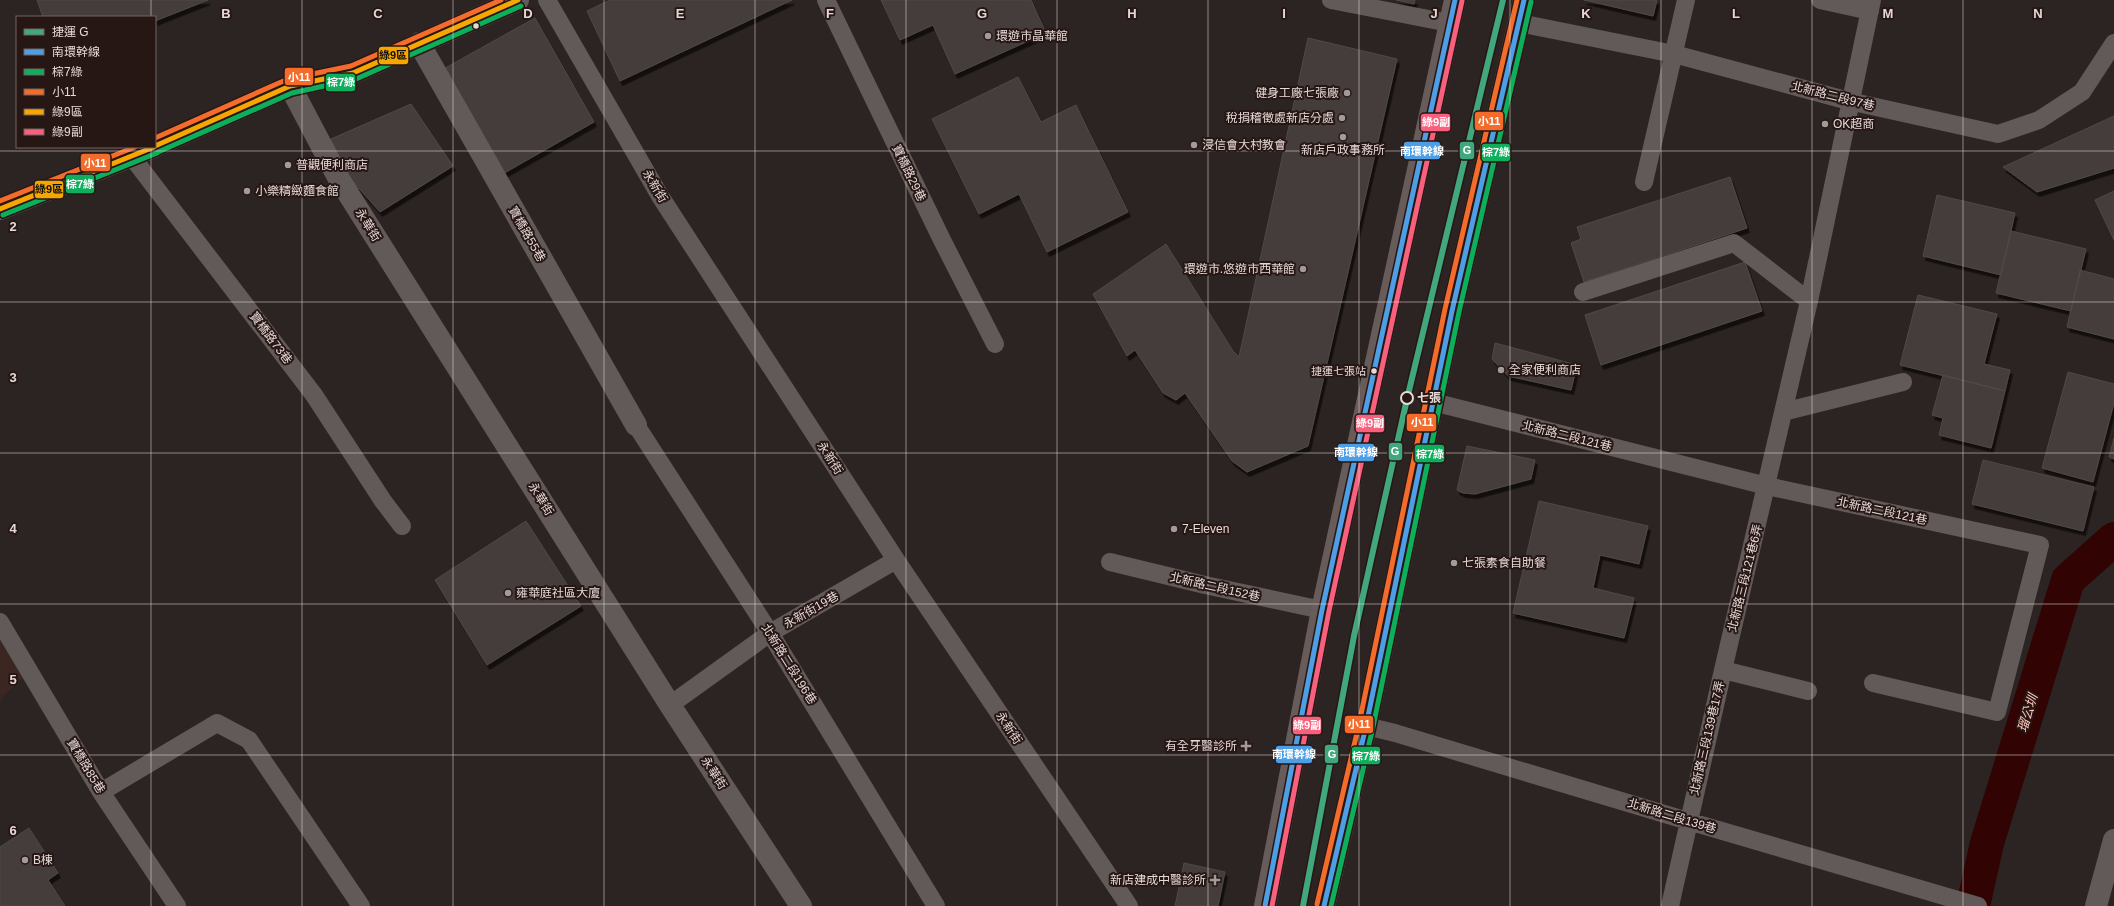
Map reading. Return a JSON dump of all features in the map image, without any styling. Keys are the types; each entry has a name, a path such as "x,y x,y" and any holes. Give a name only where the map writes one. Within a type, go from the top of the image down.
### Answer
{"main road":[{"path":"1265,906 1322,610 1455,0"},
{"path":"1324,906 1366,726 1432,402 1524,0"}],"street":[{"path":"156,146 290,86 353,73 518,0"},
{"name":"寶橋路55巷","path":"419,43 636,425"},
{"name":"永華街","path":"290,86 339,179 670,705 800,906"},
{"path":"0,209 152,148"},
{"path":"2096,906 2114,840"}],"lane":[{"name":"永新街","path":"548,0 660,196 896,560 1129,906"},
{"name":"寶橋路29巷","path":"826,0 941,238 995,344"},
{"path":"1331,0 1449,24"},
{"path":"1644,182 1686,0"},
{"path":"1820,0 1871,6"},
{"name":"北新路三段121巷6弄","path":"1722,670 1767,486 1809,301 1849,101 1871,6"},
{"name":"北新路二段97巷","path":"1519,23 1674,54 1849,101 1998,134 2039,120 2082,92 2114,43"},
{"name":"寶橋路73巷","path":"132,157 314,395 383,501 402,526"},
{"path":"1583,292 1734,243 1809,301"},
{"path":"1784,412 1903,382"},
{"name":"北新路二段121巷","path":"1432,402 1767,486 2040,545 1997,712 1873,683"},
{"name":"北新路二段196巷","path":"636,425 770,633 936,906"},
{"name":"永新街19巷","path":"670,705 770,633 896,560"},
{"name":"北新路二段152巷","path":"1110,562 1205,585 1322,610"},
{"name":"寶橋路85巷","path":"0,622 101,792 177,906"},
{"name":"北新路三段139巷17弄","path":"1670,906 1722,670 1808,691"},
{"path":"101,792 217,723 249,740 361,906"},
{"name":"北新路二段139巷","path":"1366,726 1395,733 1978,906"}],"shaded area":[{"path":"0,637 25,676 4,695 0,703"}],"building":[{"path":"37,0 208,0 156,21 156,16 43,16"},
{"path":"610,0 792,0 620,81 587,11"},
{"name":"環遊市晶華館","path":"881,0 1031,0 1046,33 955,74 933,25 900,40"},
{"path":"1396,0 1415,0 1414,4"},
{"path":"1584,0 1657,0 1653,16"},
{"path":"535,18 594,122 499,176 440,71"},
{"name":"環遊市.悠遊市西華館","path":"1308,38 1397,59 1308,446 1247,472 1232,461 1185,393 1176,400 1163,393 1135,350 1127,356 1093,294 1166,244 1233,351 1239,357"},
{"path":"1018,77 1041,122 1076,105 1128,212 1047,252 1019,194 979,214 932,119"},
{"path":"411,104 453,166 380,212 345,173 331,139"},
{"path":"2114,116 2114,168 2037,192 2003,167"},
{"path":"1730,177 1747,228 1584,282 1571,243 1581,239 1577,227"},
{"path":"2114,191 2114,240 2095,200"},
{"path":"1937,195 2015,213 2001,275 1923,256"},
{"path":"2011,231 2086,249 2071,311 1996,293"},
{"path":"1745,262 1762,311 1601,365 1585,315"},
{"path":"2080,270 2114,279 2114,339 2067,327"},
{"path":"1918,295 1997,314 1984,364 2010,370 2005,391 1900,365"},
{"path":"1495,343 1577,365 1571,390 1508,376 1492,359"},
{"path":"2068,372 2114,384 2114,403 2093,482 2042,468"},
{"path":"1943,375 2005,391 1991,448 1939,435 1943,418 1932,415"},
{"path":"2114,438 2114,459 2109,457"},
{"path":"1467,446 1535,460 1531,479 1475,494 1463,493 1457,490"},
{"path":"1983,460 2094,487 2083,531 1972,504"},
{"path":"1539,501 1648,526 1639,564 1600,555 1593,588 1634,598 1624,638 1513,613"},
{"name":"雍華庭社區大廈","path":"526,521 581,606 487,665 435,580"},
{"name":"B棟","path":"29,828 58,873 48,880 65,906 0,906 0,847"},
{"path":"1184,863 1225,872 1218,906 1175,906"}],"waterway":[{"name":"瑠公圳","path":"1973,906 1987,843 2068,580 2114,539"}],"metro line":[{"name":"G","path":"1303,906 1354,636 1407,399 1503,0"}],"transit line":[{"name":"小11","path":"156,138 288,79 351,66 501,0"},
{"name":"綠9區","path":"156,146 290,86 353,73 518,0"},
{"name":"南環幹線","path":"1265,906 1322,610 1455,0"},
{"name":"小11","path":"1317,904 1359,724 1445,309 1517,0"},
{"name":"南環幹線","path":"1324,906 1366,726 1452,311 1524,0"},
{"name":"綠9副","path":"1272,906 1329,611 1462,1"},
{"name":"棕7綠","path":"1331,906 1373,727 1459,312 1531,2"},
{"name":"棕7綠","path":"158,152 292,93 356,79 521,6"},
{"name":"小11","path":"0,201 132,148"},
{"name":"綠9區","path":"0,209 152,148"},
{"name":"棕7綠","path":"3,215 157,153"}],"place":[{"name":"環遊市晶華館","path":"988,36"},
{"name":"健身工廠七張廠","path":"1347,93"},
{"name":"稅捐稽徵處新店分處","path":"1342,118"},
{"name":"OK超商","path":"1825,124"},
{"name":"新店戶政事務所","path":"1343,137"},
{"name":"浸信會大村教會","path":"1194,145"},
{"name":"普觀便利商店","path":"288,165"},
{"name":"小樂精緻麵食館","path":"247,191"},
{"name":"環遊市.悠遊市西華館","path":"1303,269"},
{"name":"全家便利商店","path":"1501,370"},
{"name":"捷運七張站","path":"1374,371"},
{"name":"七張","path":"1407,398"},
{"name":"7-Eleven","path":"1174,529"},
{"name":"七張素食自助餐","path":"1454,563"},
{"name":"雍華庭社區大廈","path":"508,593"},
{"name":"有全牙醫診所","path":"1246,746"},
{"name":"B棟","path":"25,860"},
{"name":"新店建成中醫診所","path":"1215,880"}]}
